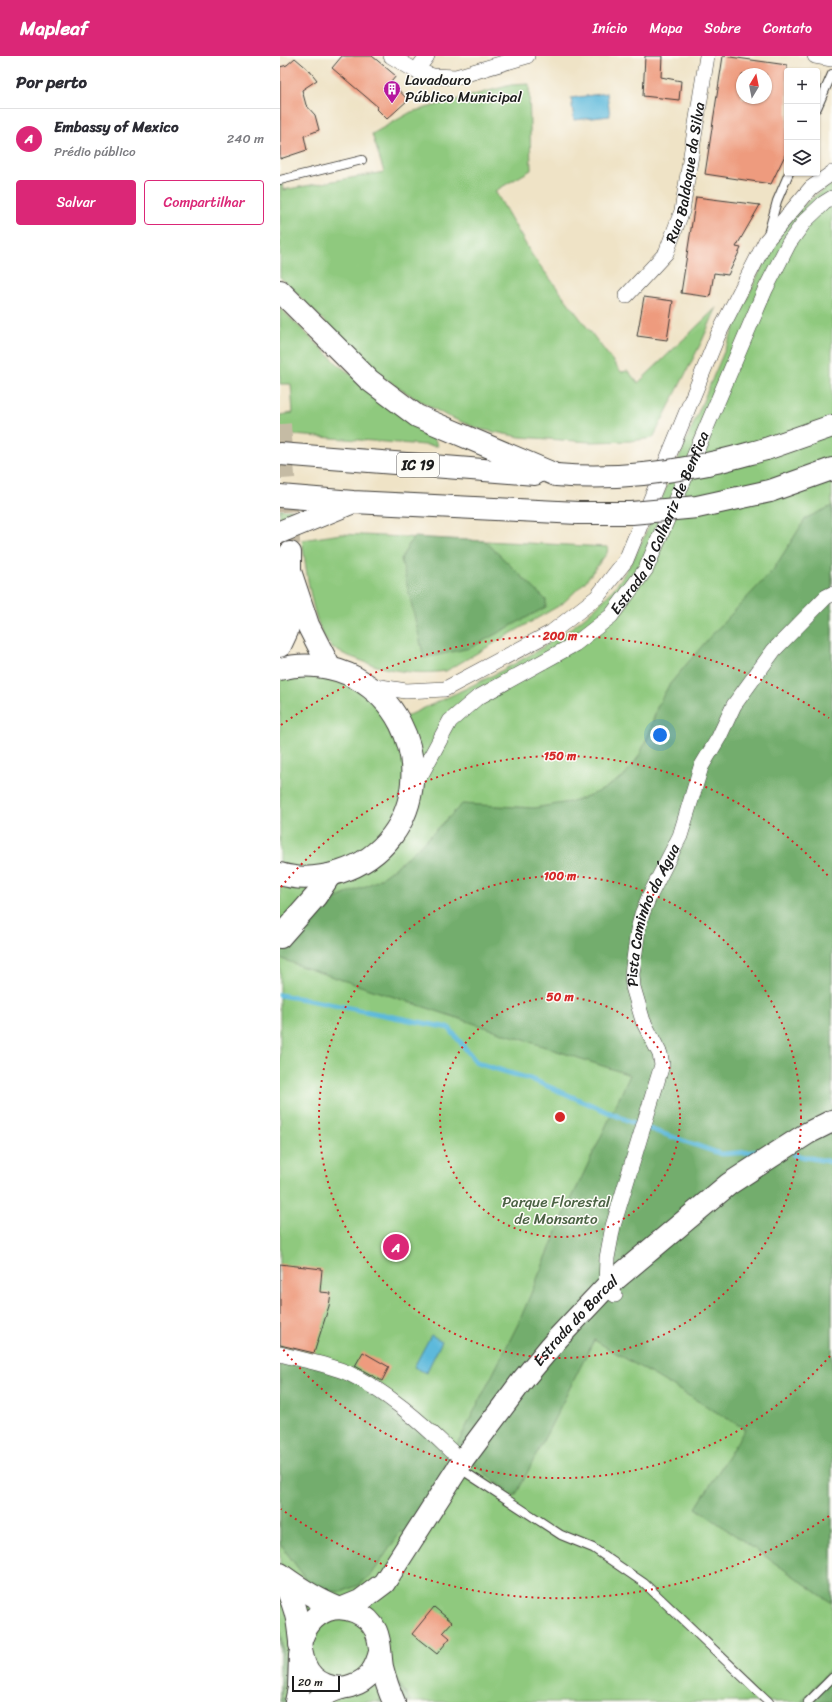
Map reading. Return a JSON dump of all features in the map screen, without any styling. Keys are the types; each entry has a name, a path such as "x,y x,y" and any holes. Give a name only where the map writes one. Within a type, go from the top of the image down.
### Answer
{"main road":[{"path":"280,291 369,380 417,416 556,475"},
{"name":"IC 19","path":"280,454 574,477 633,475 698,466 766,449 832,426"},
{"path":"280,496 353,502 578,513 632,513 697,507 770,491 832,469"},
{"path":"280,532 353,502"},
{"path":"280,646 287,631 290,562 308,625 330,668"},
{"path":"280,669 287,667 308,666 330,668 349,675 368,685 382,697 404,728 410,746 413,764 409,802 402,819 392,835 380,849 364,861 348,870 330,875 309,878 280,874"},
{"path":"280,937 316,896 330,875"},
{"name":"Estrada do Barcal","path":"384,1583 455,1459 557,1339 728,1184 795,1141 832,1121"},
{"path":"280,1574 304,1592 324,1602 358,1613 371,1623 376,1632 380,1647 378,1661 368,1676 360,1683 332,1690 316,1702"},
{"path":"280,1574 297,1619 300,1649 299,1688 296,1702"},
{"path":"384,1583 366,1598 341,1608 326,1611 315,1617 305,1629 300,1649 308,1671 314,1678 331,1687 346,1687 375,1693 394,1702"},
{"path":"384,1583 379,1607 380,1647 382,1668 394,1702"}],"street":[{"path":"391,56 416,71 433,76 456,77 527,56"},
{"path":"416,71 427,56"},
{"name":"Rua Baldaque da Silva","path":"626,296 666,253 682,210 707,56"},
{"path":"815,56 832,58"},
{"name":"Estrada do Calhariz de Benfica","path":"368,685 406,691 445,689 552,632 597,597 626,560 718,335 766,241 811,188 832,173"},
{"name":"Estrada do Calhariz de Benfica","path":"412,783 422,773 450,721 477,698 575,644 611,616 646,569 768,283 789,243 805,221 824,203 832,198"},
{"name":"Pista Caminho da Água","path":"610,1291 607,1258 613,1226 662,1065 660,1054 643,1021 633,987 632,974 638,930 642,914 680,836 701,767 719,736 734,705 774,650 826,597 832,594"},
{"path":"280,1354 348,1373 384,1395 419,1420 455,1459"}],"lane":[{"path":"819,104 832,74"},
{"path":"280,180 362,160"},
{"name":"Estrada do Calhariz de Benfica","path":"766,241 777,201 788,176"},
{"path":"455,1459 561,1535 593,1548 644,1583 769,1702"},
{"path":"808,1702 832,1678"}],"green space":[{"path":"529,84 531,170 495,191 532,255 621,372 628,371 638,383 717,307 702,341 653,438 630,441 590,442 520,437 479,429 447,416 413,397 384,378 357,354 280,277 280,183 282,182 283,190 384,172 372,134 411,112 511,85"},
{"name":"Parque Florestal de Monsanto","path":"832,184 832,1702 280,1702 280,671 341,675 401,719 486,679 516,663 571,628 595,609 618,583 636,554 670,480 712,379 766,258 788,223 801,208 808,201"},
{"path":"280,308 340,366 432,435 438,446 280,434 280,415 293,413 291,384 280,384"},
{"path":"832,506 832,1603 696,1508 745,1429 594,1340 515,1497 455,1449 519,1322 563,1217 630,1075 300,966 280,958 281,951 291,936 313,914 333,900 368,885 392,870 413,852 462,804 534,808 575,801 602,790 624,776 639,756 649,734 657,707 669,685 707,640 773,570 806,518"},
{"path":"280,509 292,510 295,513 280,520"},
{"path":"341,534 608,547 607,553 585,582 562,604 446,671 412,672 390,669 346,655 330,645 324,636 314,610 302,540"},
{"path":"413,537 485,541 546,600 546,607 470,648 424,658 401,559"},
{"path":"280,1351 349,1370 455,1449 440,1477 405,1534 401,1531 372,1574 359,1585 341,1592 318,1590 305,1580 301,1572 280,1544"},
{"path":"280,1631 285,1667 281,1697 292,1702 280,1702"},
{"path":"832,1667 832,1702 801,1702"},
{"path":"396,1678 411,1702 378,1702"}],"water":[{"path":"607,93 610,116 574,120 571,98"},
{"path":"431,1335 442,1341 426,1373 414,1367"}],"building":[{"path":"342,56 372,56 396,76 391,82 408,100 387,119 376,108 378,107 332,68"},
{"path":"645,56 662,56 661,77 681,81 679,100 643,96"},
{"path":"723,56 787,65 787,68 784,68 784,157 771,184 705,174"},
{"path":"295,58 309,70 317,80 302,90 306,105 315,115 319,130 304,136 307,150 280,159 280,67 287,65"},
{"path":"696,197 760,205 736,247 741,248 728,275 714,273 710,297 681,293"},
{"path":"644,297 673,301 667,340 637,336"},
{"path":"280,1264 322,1269 320,1292 331,1293 329,1306 314,1353 280,1345"},
{"path":"363,1352 389,1367 382,1381 355,1366"},
{"path":"434,1607 452,1622 443,1632 450,1638 437,1654 412,1634"}],"waterway":[{"path":"280,995 449,1028 477,1063 533,1080 636,1124"},
{"path":"647,1128 721,1154 765,1151"},
{"path":"794,1155 832,1162"}],"tunnel":[{"path":"280,424 290,553"}],"place":[{"name":"Lavadouro Público Municipal","path":"392,104"},
{"name":"Embassy of Mexico","path":"396,1247"}]}
